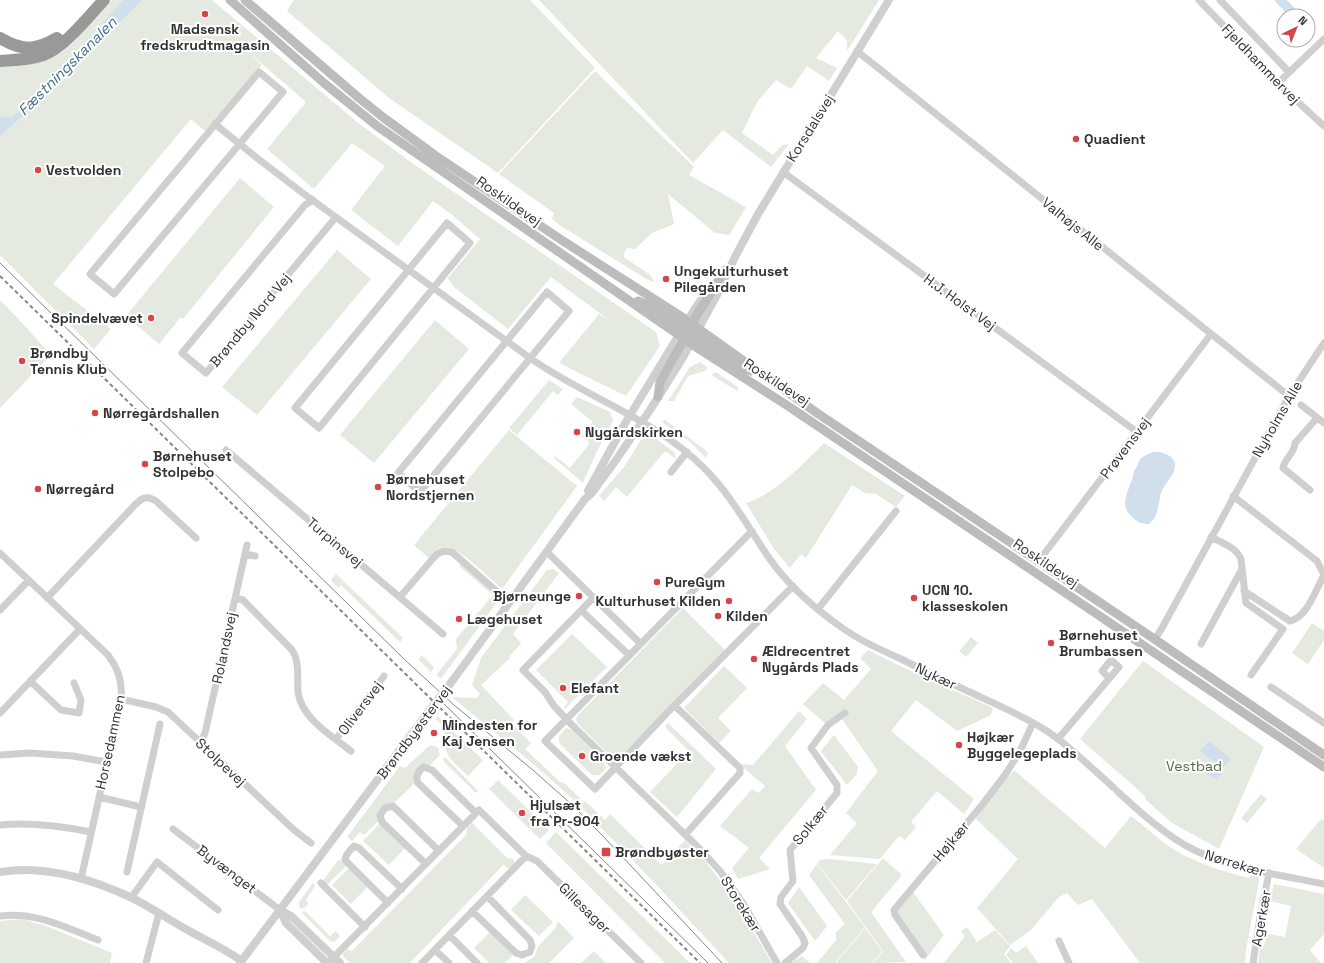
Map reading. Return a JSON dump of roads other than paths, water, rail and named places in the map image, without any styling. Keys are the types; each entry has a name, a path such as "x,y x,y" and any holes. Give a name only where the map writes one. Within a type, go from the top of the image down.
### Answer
{"highway":[{"path":"0,38 21,48 32,48 44,45 57,38 94,0"},
{"path":"0,61 44,55 64,41 104,0"}],"main road":[{"name":"Roskildevej","path":"230,0 324,83 377,126 495,209 622,295 652,307 737,365 770,380 1324,755"},
{"name":"Roskildevej","path":"245,0 332,76 384,118 436,156 563,241 801,415 1324,767"},
{"path":"658,397 660,382 689,332 695,318 725,270"}],"street":[{"name":"Korsdalsvej","path":"689,332 718,293 735,257 783,172 889,0"},
{"name":"Fjeldhammervej","path":"1199,0 1278,83 1324,126"},
{"path":"1220,0 1289,72"},
{"path":"1278,83 1324,39"},
{"name":"Valhøjs Alle","path":"857,51 1289,396"},
{"path":"259,72 283,92 239,144 114,294 90,274 259,72"},
{"path":"217,121 239,144 506,341 550,372 630,415"},
{"name":"H.J. Holst Vej","path":"783,172 1137,432"},
{"name":"Brøndby Nord Vej","path":"313,200 303,207 182,353 206,373 336,217"},
{"path":"446,223 470,243 433,288 319,428 295,408 446,223"},
{"name":"Korsdalsvej","path":"725,270 735,257"},
{"path":"547,292 569,311 530,358 420,492 398,473 547,292"},
{"name":"Brøndbyøstervej","path":"585,499 588,490 630,415 689,332"},
{"name":"Prøvensvej","path":"1038,562 1211,334"},
{"name":"Nyholms Alle","path":"1148,649 1162,628 1289,396 1324,343"},
{"name":"Brøndbyøstervej","path":"241,962 453,680 585,499 616,460 658,397"},
{"path":"1301,405 1324,423"},
{"name":"Nykær","path":"630,415 642,421 687,452 719,484 735,505 770,559 793,586 840,627 857,638 1009,710 1033,723 1058,739 1115,789"},
{"path":"1310,490 1283,468 1283,463 1295,447 1295,443 1317,418"},
{"name":"Turpinsvej","path":"226,450 443,634"},
{"path":"671,472 687,452"},
{"path":"1234,496 1317,561 1324,575 1305,611 1296,620 1290,621 1244,591"},
{"path":"47,598 141,499 146,497 156,501 196,538"},
{"path":"818,609 896,511"},
{"path":"752,531 545,741 595,789 793,586"},
{"path":"1212,537 1234,549 1238,553 1241,559 1246,603 1283,629 1251,675"},
{"name":"Rolandsvej","path":"201,742 206,733 247,545"},
{"path":"400,597 436,555 445,550 453,553 509,602"},
{"path":"547,552 640,643"},
{"name":"Horsedammen","path":"0,553 108,655 114,664 121,683 121,699 81,879"},
{"path":"245,554 255,556"},
{"path":"1201,644 1242,569"},
{"path":"0,610 29,580"},
{"name":"Oliversvej","path":"235,598 243,600 292,650 297,661 298,692 302,707 312,719 351,751"},
{"name":"Storekær","path":"594,598 523,670 545,692 554,706 566,719 699,848 731,886 777,963"},
{"path":"585,614 629,655"},
{"path":"0,713 80,629"},
{"name":"Oliversvej","path":"336,739 384,676"},
{"path":"1058,739 1109,678"},
{"path":"30,681 61,710 79,713 81,700 74,683"},
{"path":"1271,687 1324,723"},
{"name":"Stolpevej","path":"121,699 165,710 294,830 312,843"},
{"path":"675,706 740,768 740,773 686,835"},
{"name":"Solkær","path":"784,963 803,948 805,944 802,936 780,904 781,897 793,881 790,850 837,793 837,785 811,748 828,725 845,713"},
{"name":"Højkær","path":"923,955 895,915 894,910 982,805 1020,751 1033,723"},
{"path":"127,872 160,724"},
{"path":"0,755 30,753 73,756 106,762"},
{"path":"280,910 291,916 333,962 476,813 432,770 424,767 418,772 418,783 463,826"},
{"name":"Nørrekær","path":"1115,789 1168,833 1193,849 1219,860 1269,873 1324,884"},
{"name":"Horsedammen","path":"99,797 141,807"},
{"path":"426,864 382,822 380,815 385,808 393,806 439,851"},
{"name":"Gillesager","path":"476,813 480,810 526,856 537,861 641,963"},
{"path":"0,825 17,824 49,826 92,832"},
{"name":"Byvænget","path":"173,829 280,910"},
{"path":"388,903 345,860 346,855 351,848 354,846 359,848 402,889"},
{"path":"422,963 526,856"},
{"path":"131,898 157,862 218,910"},
{"path":"0,872 8,870 46,871 81,879 131,898 241,962"},
{"name":"Agerkær","path":"1253,963 1269,873"},
{"path":"321,883 365,927"},
{"path":"472,912 516,953 522,955 530,952 532,946 530,940 487,896"},
{"path":"155,963 147,961 159,913"},
{"path":"0,916 9,914 39,918 98,940"},
{"path":"449,935 478,963"},
{"path":"1059,941 1069,963"},
{"path":"435,950 449,963"}],"water":[{"path":"123,0 142,0 52,89 48,84 95,36 102,24"},
{"path":"1274,0 1287,0 1294,8 1282,8"},
{"path":"37,96 42,99 0,136 0,118 6,116 11,118"},
{"path":"1153,452 1165,453 1171,457 1175,466 1172,475 1161,493 1158,510 1155,517 1149,524 1146,524 1138,521 1127,512 1125,500 1134,470 1140,459 1143,456"},
{"path":"1209,741 1231,759 1222,769 1200,751"},
{"path":"1211,766 1222,772 1218,780 1207,774"}],"waterway":[{"name":"Fæstningskanalen","path":"35,102 55,82"}],"tram line":[{"path":"0,263 404,659 454,705 534,771 570,803 722,963"},
{"path":"437,697 708,963"}],"railway":[{"path":"0,276 700,963"}],"place":[{"name":"Madsensk fredskrudtmagasin","path":"205,14"},
{"name":"Quadient","path":"1076,139"},
{"name":"Vestvolden","path":"38,170"},
{"name":"Ungekulturhuset Pilegården","path":"666,279"},
{"name":"Spindelvævet","path":"151,318"},
{"name":"Brøndby Tennis Klub","path":"22,361"},
{"name":"Nørregårdshallen","path":"95,413"},
{"name":"Nygårdskirken","path":"577,432"},
{"name":"Børnehuset Stolpebo","path":"145,464"},
{"name":"Børnehuset Nordstjernen","path":"378,487"},
{"name":"Nørregård","path":"38,489"},
{"name":"PureGym","path":"657,582"},
{"name":"Bjørneunge","path":"579,596"},
{"name":"UCN 10. klasseskolen","path":"914,598"},
{"name":"Kulturhuset Kilden","path":"729,601"},
{"name":"Kilden","path":"718,616"},
{"name":"Lægehuset","path":"459,619"},
{"name":"Børnehuset Brumbassen","path":"1051,643"},
{"name":"Ældrecentret Nygårds Plads","path":"754,659"},
{"name":"Elefant","path":"563,688"},
{"name":"Mindesten for Kaj Jensen","path":"434,733"},
{"name":"Højkær Byggelegeplads","path":"959,745"},
{"name":"Groende vækst","path":"582,756"},
{"name":"Hjulsæt fra Pr-904","path":"522,813"},
{"name":"Brøndbyøster","path":"606,852"}],"park label":[{"name":"Vestbad","path":"1194,766"}]}
